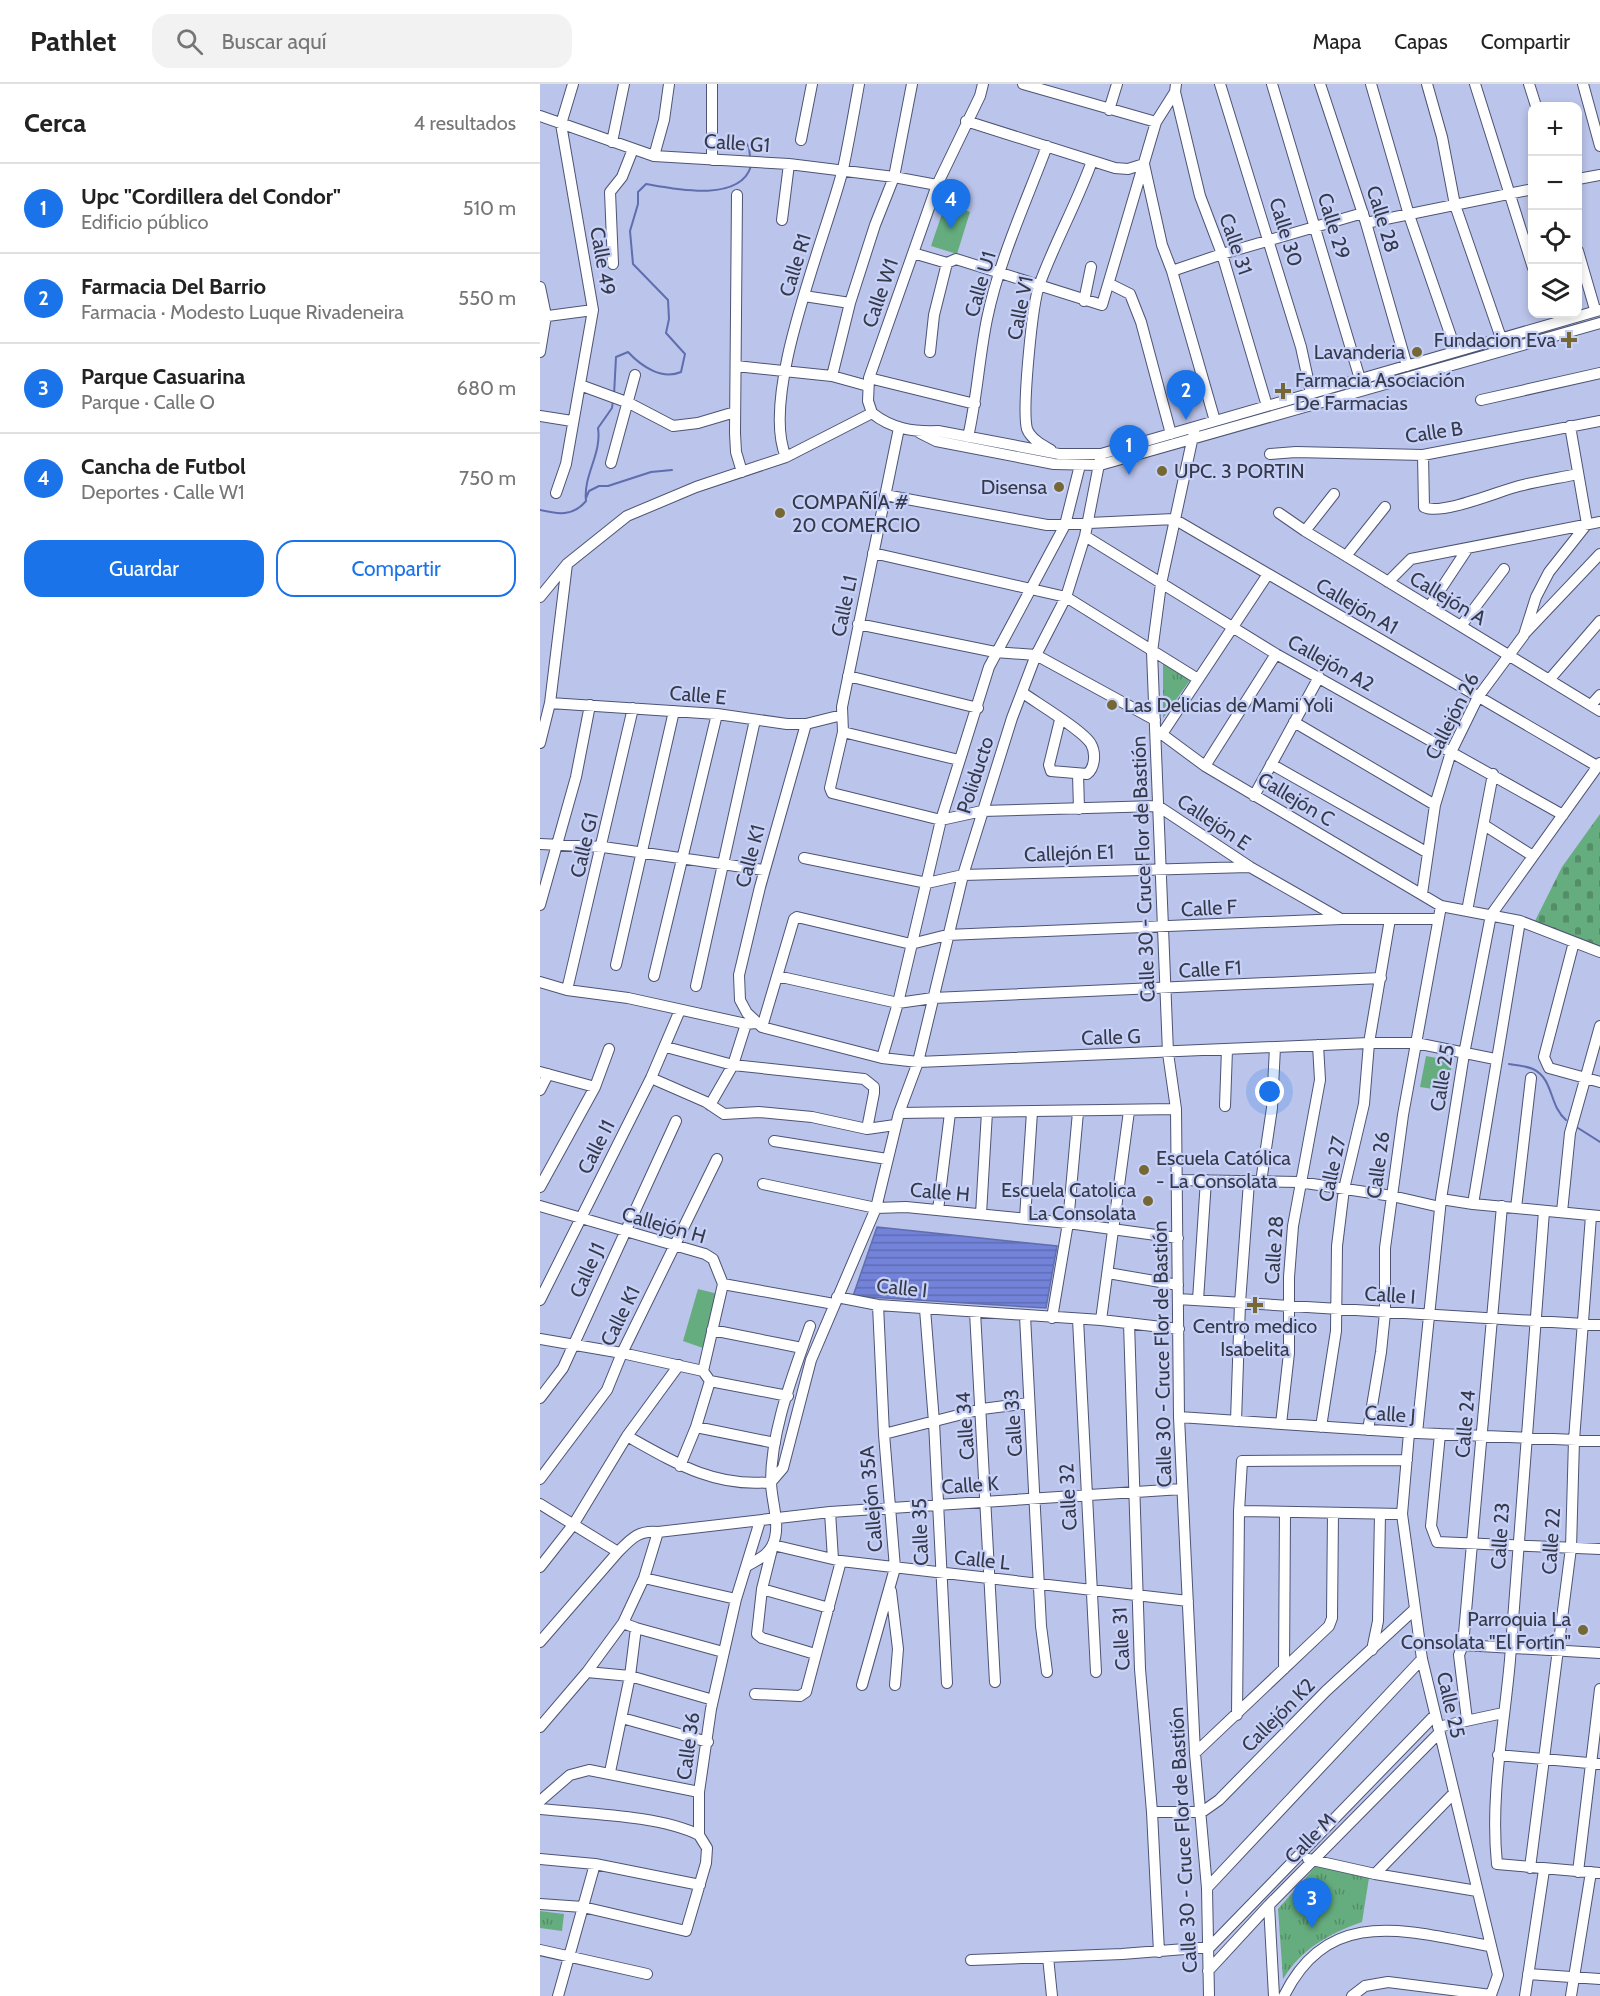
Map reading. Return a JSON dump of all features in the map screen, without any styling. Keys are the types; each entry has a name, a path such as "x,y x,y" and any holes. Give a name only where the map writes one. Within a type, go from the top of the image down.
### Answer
{"street":[{"name":"Calle 49","path":"556,493 562,480 593,310 561,124 573,84"},
{"path":"612,142 624,84"},
{"path":"654,156 664,120 669,84"},
{"path":"712,84 712,160"},
{"path":"801,140 812,84"},
{"name":"Calle R1","path":"786,457 780,436 780,417 786,370 804,296 843,170 859,84"},
{"path":"832,376 850,303 875,225 894,177 912,84"},
{"name":"Calle W1","path":"872,413 869,382 937,185 980,96 983,84"},
{"path":"1023,84 1156,122"},
{"path":"1064,96 1068,84"},
{"path":"1109,110 1117,84"},
{"name":"Calle 30","path":"1220,84 1270,240 1301,347 1311,393"},
{"name":"Calle 29","path":"1272,84 1360,379"},
{"name":"Calle 28","path":"1320,84 1365,218 1407,366"},
{"path":"1371,84 1409,215 1456,351"},
{"path":"1427,84 1443,137 1455,205 1501,338"},
{"path":"1475,84 1532,264"},
{"path":"1529,84 1535,102"},
{"path":"1583,84 1600,146"},
{"path":"913,253 947,263 956,259 1102,305 1156,122 1176,88"},
{"name":"Calle 31","path":"1176,88 1200,196 1222,254 1267,406"},
{"name":"Calle G1","path":"540,116 654,156 789,164 894,177 937,185"},
{"path":"966,121 1121,170 1144,164"},
{"name":"Calle U1","path":"968,437 987,320 999,274 1047,146"},
{"path":"613,264 610,192 622,177 633,149"},
{"name":"Calle V1","path":"1059,454 1031,436 1026,416 1029,361 1039,285 1074,210 1092,161"},
{"path":"782,220 789,164"},
{"path":"1144,164 1160,236 1173,272 1215,421"},
{"path":"1582,178 1600,175"},
{"path":"1173,272 1222,254 1315,226 1365,218 1409,215 1528,190"},
{"path":"737,195 735,412 736,452 742,472"},
{"path":"930,352 934,315 947,263"},
{"path":"1582,263 1598,314"},
{"path":"1084,301 1091,267"},
{"path":"1110,284 1130,294 1171,434"},
{"path":"540,287 543,316 540,352"},
{"path":"804,296 850,303"},
{"path":"543,316 593,310"},
{"path":"1582,316 1598,314"},
{"path":"917,432 938,431 1059,454 1101,459 1192,440 1559,334 1598,314"},
{"path":"1559,334 1576,325 1574,318"},
{"path":"540,597 567,564 627,516 696,487 786,457 872,413 884,423 917,432 936,441 1054,464 1080,465 1171,434 1501,338 1548,319"},
{"path":"736,366 832,376 975,404"},
{"path":"1481,400 1600,373"},
{"path":"611,463 635,375"},
{"path":"580,386 629,403 673,426 698,423 735,412"},
{"path":"1305,408 1329,396 1335,387"},
{"path":"1252,410 1253,423"},
{"path":"540,416 572,421"},
{"name":"Calle B","path":"1270,454 1296,452 1423,455 1600,421"},
{"path":"1570,426 1587,524"},
{"name":"Calle 30 - Cruce Flor de Bastión","path":"1195,427 1161,584 1152,652 1157,728 1168,1053 1176,1109 1179,1418 1182,1489 1195,1753 1207,1888 1210,1947 1209,1996"},
{"name":"Calle L1","path":"899,428 848,676 842,715 843,732 831,790 834,794 941,820"},
{"path":"1423,455 1422,499 1424,507 1428,510 1450,507 1519,486 1578,474"},
{"name":"Poliducto","path":"899,1113 918,1062 946,935 982,812 1036,655 1066,597 1085,536 1101,459"},
{"name":"Poliducto","path":"882,1058 898,1003 941,820 995,652 1034,588 1065,525 1080,465"},
{"path":"1305,531 1334,494"},
{"path":"885,495 1047,525 1174,519"},
{"path":"1346,556 1385,507"},
{"name":"Callejón A","path":"1279,513 1596,708"},
{"name":"Callejón A1","path":"1174,519 1599,765"},
{"path":"1388,582 1411,560 1600,522"},
{"name":"Callejón 26","path":"1524,635 1540,586 1587,524"},
{"name":"Callejón A2","path":"1085,536 1276,654 1563,815"},
{"path":"1429,607 1468,548"},
{"path":"873,553 1066,597 1198,679"},
{"name":"Callejón 26","path":"1422,894 1435,805 1451,752 1478,697 1524,635 1600,554"},
{"path":"540,743 550,703 567,564"},
{"path":"1461,626 1504,569"},
{"path":"1157,728 1198,679 1268,574"},
{"path":"1549,680 1600,621"},
{"path":"858,624 995,652 1036,655"},
{"path":"1205,766 1276,654"},
{"name":"Callejón C","path":"1036,655 1157,728 1205,766 1422,894"},
{"path":"848,676 978,708"},
{"path":"1254,796 1318,677"},
{"path":"1023,693 1085,738 1094,752 1092,770 1078,774 1054,772 1049,768 1060,720"},
{"path":"1596,708 1600,695"},
{"name":"Calle E","path":"550,703 717,714 806,724 842,715"},
{"path":"540,905 559,845 576,777 590,705"},
{"name":"Calle G1","path":"567,990 603,846 633,708"},
{"path":"616,965 674,711"},
{"path":"654,976 717,714"},
{"path":"696,986 755,720"},
{"path":"1294,723 1435,805"},
{"name":"Calle K1","path":"754,1025 740,1000 739,975 764,870 806,724"},
{"path":"843,732 959,760"},
{"path":"1271,764 1428,854"},
{"name":"Calle 25","path":"1492,1996 1498,1975 1422,1659 1402,1514 1407,1460 1430,1316 1441,1203 1464,1054 1491,915 1599,765"},
{"path":"1078,774 1079,809"},
{"path":"1467,911 1493,774"},
{"name":"Callejón E","path":"941,820 982,812 1158,806 1250,867 1341,919"},
{"path":"1484,825 1533,856"},
{"path":"540,844 603,846 640,854 683,856 764,870"},
{"path":"804,858 927,883"},
{"name":"Callejón E1","path":"927,883 963,875 1250,867"},
{"path":"1422,894 1441,906 1520,921 1600,952"},
{"name":"Calle 26","path":"1368,1430 1385,1313 1385,1248 1392,1196 1416,1043 1441,906"},
{"path":"710,1105 754,1025 777,976 794,919 797,917 911,944"},
{"name":"Calle F","path":"911,944 946,935 1341,919 1437,919"},
{"name":"Calle 27","path":"1321,1427 1329,1388 1336,1309 1336,1246 1344,1189 1364,1104 1369,1043 1390,919"},
{"path":"1473,1204 1495,1059 1520,921"},
{"path":"1574,942 1544,1064 1549,1068 1600,1082"},
{"path":"777,976 898,1003"},
{"name":"Calle F1","path":"898,1003 933,998 1381,978"},
{"name":"Calle G","path":"540,982 567,990 628,998 754,1025 882,1058 918,1062 1369,1043 1416,1043 1495,1059"},
{"name":"Calle I1","path":"540,1300 666,1047 680,1010"},
{"path":"1562,1212 1570,1133 1600,1026"},
{"name":"Calle 28","path":"1281,1424 1289,1353 1289,1276 1299,1182 1312,1131 1320,1080 1318,1045"},
{"path":"666,1047 733,1065 864,1079 874,1087 867,1129"},
{"path":"1261,1182 1272,1108 1275,1047"},
{"path":"540,1186 595,1087 609,1048"},
{"path":"1225,1106 1227,1049"},
{"path":"540,1090 544,1073 595,1087"},
{"path":"651,1078 710,1105 719,1112 729,1114 759,1112 812,1116 867,1129 895,1125"},
{"path":"1516,1208 1531,1078"},
{"path":"627,1436 680,1466 732,1483 771,1482 783,1468 808,1369 835,1300 876,1208 899,1113 1176,1109"},
{"path":"1101,1320 1129,1111"},
{"path":"981,1214 987,1112"},
{"path":"1025,1218 1032,1112"},
{"path":"1052,1318 1068,1222 1078,1112"},
{"path":"938,1210 950,1113"},
{"name":"Calle J1","path":"540,1398 563,1368 624,1232 657,1168 676,1121"},
{"path":"774,1141 887,1159"},
{"name":"Calle K1","path":"540,1479 607,1390 622,1353 717,1159"},
{"path":"1178,1180 1299,1182 1441,1203 1502,1206 1596,1216"},
{"path":"1198,1300 1206,1180"},
{"path":"1236,1421 1240,1303 1249,1182"},
{"name":"Calle H","path":"763,1184 876,1208 906,1207 1068,1222 1178,1238"},
{"name":"Callejón H","path":"540,1206 705,1254 713,1259 723,1284"},
{"name":"Calle 24","path":"1463,1645 1502,1206"},
{"name":"Calle 23","path":"1530,1868 1497,1864 1493,1830 1498,1755 1510,1648 1544,1211"},
{"name":"Calle 22","path":"1530,1868 1571,1548 1574,1440 1583,1323 1596,1216"},
{"path":"1108,1273 1178,1285"},
{"path":"703,1371 723,1284 835,1300"},
{"name":"Calle I","path":"1178,1299 1600,1325"},
{"name":"Calle I","path":"835,1300 926,1309 1101,1320 1179,1329"},
{"name":"Callejón 35A","path":"862,1685 895,1568 884,1434 878,1305"},
{"name":"Calle 35","path":"926,1309 947,1683"},
{"name":"Calle 34","path":"975,1312 995,1682"},
{"name":"Calle 33","path":"1025,1316 1037,1498 1041,1626 1047,1672"},
{"name":"Calle 32","path":"1078,1319 1085,1495 1096,1672"},
{"name":"Calle 31","path":"1129,1323 1137,1596 1159,1952"},
{"path":"810,1326 775,1443 771,1482 776,1518 773,1545 762,1589 758,1634 762,1638 816,1654"},
{"path":"712,1330 802,1348"},
{"path":"540,1339 573,1343 679,1365 703,1371 710,1382 788,1396"},
{"path":"540,1567 573,1525 627,1436 679,1365"},
{"path":"680,1466 696,1427 710,1382"},
{"path":"884,1434 982,1409 1029,1403"},
{"name":"Calle J","path":"1179,1418 1413,1433 1600,1441"},
{"path":"696,1427 775,1443"},
{"path":"1440,1434 1431,1526 1437,1542 1600,1549"},
{"path":"1237,1715 1240,1465 1245,1459 1407,1460"},
{"name":"Calle K","path":"540,1642 618,1552 644,1530 658,1532 830,1512 1182,1489"},
{"path":"540,1504 618,1552"},
{"path":"1239,1511 1402,1514"},
{"path":"755,1694 800,1696 806,1692 829,1608 837,1560 830,1512"},
{"path":"1284,1669 1285,1512"},
{"path":"1195,1753 1329,1626 1332,1618 1333,1513"},
{"path":"1372,1650 1378,1621 1380,1514"},
{"name":"Calle 36","path":"583,1907 686,1931 700,1885 707,1848 699,1835 699,1792 713,1700 736,1599 760,1521"},
{"path":"540,1727 587,1672 623,1623 644,1578 658,1532"},
{"path":"747,1566 762,1557 773,1545"},
{"name":"Calle L","path":"773,1545 837,1560 895,1568 1188,1601"},
{"path":"644,1578 736,1599"},
{"path":"890,1588 896,1613 898,1649 895,1685"},
{"path":"762,1589 829,1608"},
{"name":"Callejón K2","path":"1202,1812 1219,1800 1326,1691 1415,1610"},
{"path":"623,1623 723,1652"},
{"path":"610,1772 630,1676 636,1628"},
{"path":"1463,1645 1600,1653"},
{"name":"Calle 25","path":"1463,1645 1459,1655 1467,1720"},
{"path":"1207,1888 1422,1659"},
{"path":"587,1672 630,1676 713,1700"},
{"path":"1578,1872 1596,1763 1600,1689"},
{"path":"1438,1730 1467,1720 1503,1713"},
{"name":"Calle M","path":"1210,1947 1436,1715"},
{"path":"622,1718 708,1742"},
{"name":"Calle M","path":"1208,1971 1438,1730"},
{"path":"1498,1755 1596,1763"},
{"path":"540,1802 570,1775 589,1770 610,1772 699,1792"},
{"path":"1375,1874 1454,1793"},
{"path":"540,1809 643,1821 689,1830 699,1835"},
{"path":"1152,1812 1202,1812"},
{"path":"1301,1853 1312,1862 1477,1891"},
{"path":"540,1859 595,1864 700,1885"},
{"path":"558,1996 595,1864"},
{"path":"1530,1868 1595,1872 1571,1996"},
{"path":"1524,1996 1544,1870"},
{"path":"540,1904 583,1907"},
{"path":"1269,1905 1274,1996"},
{"path":"1284,1996 1295,1974 1310,1957 1332,1941 1349,1934 1379,1929 1397,1930 1490,1946"},
{"path":"971,1960 1159,1952 1210,1947"},
{"path":"540,1950 647,1974"},
{"path":"1048,1957 1052,1996"},
{"path":"1528,1974 1600,1979"},
{"path":"1352,1996 1365,1986 1388,1982 1492,1996"}],"green space":[{"path":"946,202 970,212 957,254 931,246"},
{"path":"1163,662 1190,680 1163,718"},
{"path":"1600,814 1600,948 1535,921 1562,867"},
{"path":"1426,1056 1453,1061 1446,1091 1420,1087"},
{"path":"698,1289 718,1294 703,1348 683,1341"},
{"path":"1316,1866 1369,1878 1362,1922 1317,1943 1290,1968 1283,1979 1278,1909"},
{"path":"540,1911 564,1914 562,1931 540,1928"}],"water":[{"path":"877,1227 1057,1246 1046,1308 853,1296"}],"waterway":[{"path":"744,141 749,147 750,157"},
{"path":"614,395 616,357 628,352 653,371 674,374 681,372 685,354 666,333 669,319 668,300 633,264 630,231 638,204 638,192 646,184 689,190 720,189 734,185 744,178 751,166"},
{"path":"540,510 570,512 586,501 587,482 599,438 598,428 612,408 613,400"},
{"path":"586,498 589,491 599,486 608,486 651,472 672,470"},
{"path":"1509,1064 1530,1068 1540,1073 1545,1079 1557,1108 1566,1120"},
{"path":"1578,1128 1600,1142"}],"place":[{"name":"Cancha de Futbol","path":"951,229"},
{"name":"Fundacion Eva","path":"1569,340"},
{"name":"Lavanderia","path":"1417,352"},
{"name":"Farmacia Asociación De Farmacias","path":"1283,391"},
{"name":"Farmacia Del Barrio","path":"1186,420"},
{"name":"UPC. 3 PORTIN","path":"1162,471"},
{"name":"Upc \"Cordillera del Condor\"","path":"1129,475"},
{"name":"Disensa","path":"1059,487"},
{"name":"COMPAÑÍA # 20 COMERCIO","path":"780,513"},
{"name":"Las Delicias de Mami Yoli","path":"1112,705"},
{"name":"Escuela Católica - La Consolata","path":"1144,1170"},
{"name":"Escuela Catolica La Consolata","path":"1148,1201"},
{"name":"Centro medico Isabelita","path":"1255,1305"},
{"name":"Parroquia La Consolata \"El Fortín\"","path":"1583,1630"},
{"name":"Parque Casuarina","path":"1312,1928"}]}
